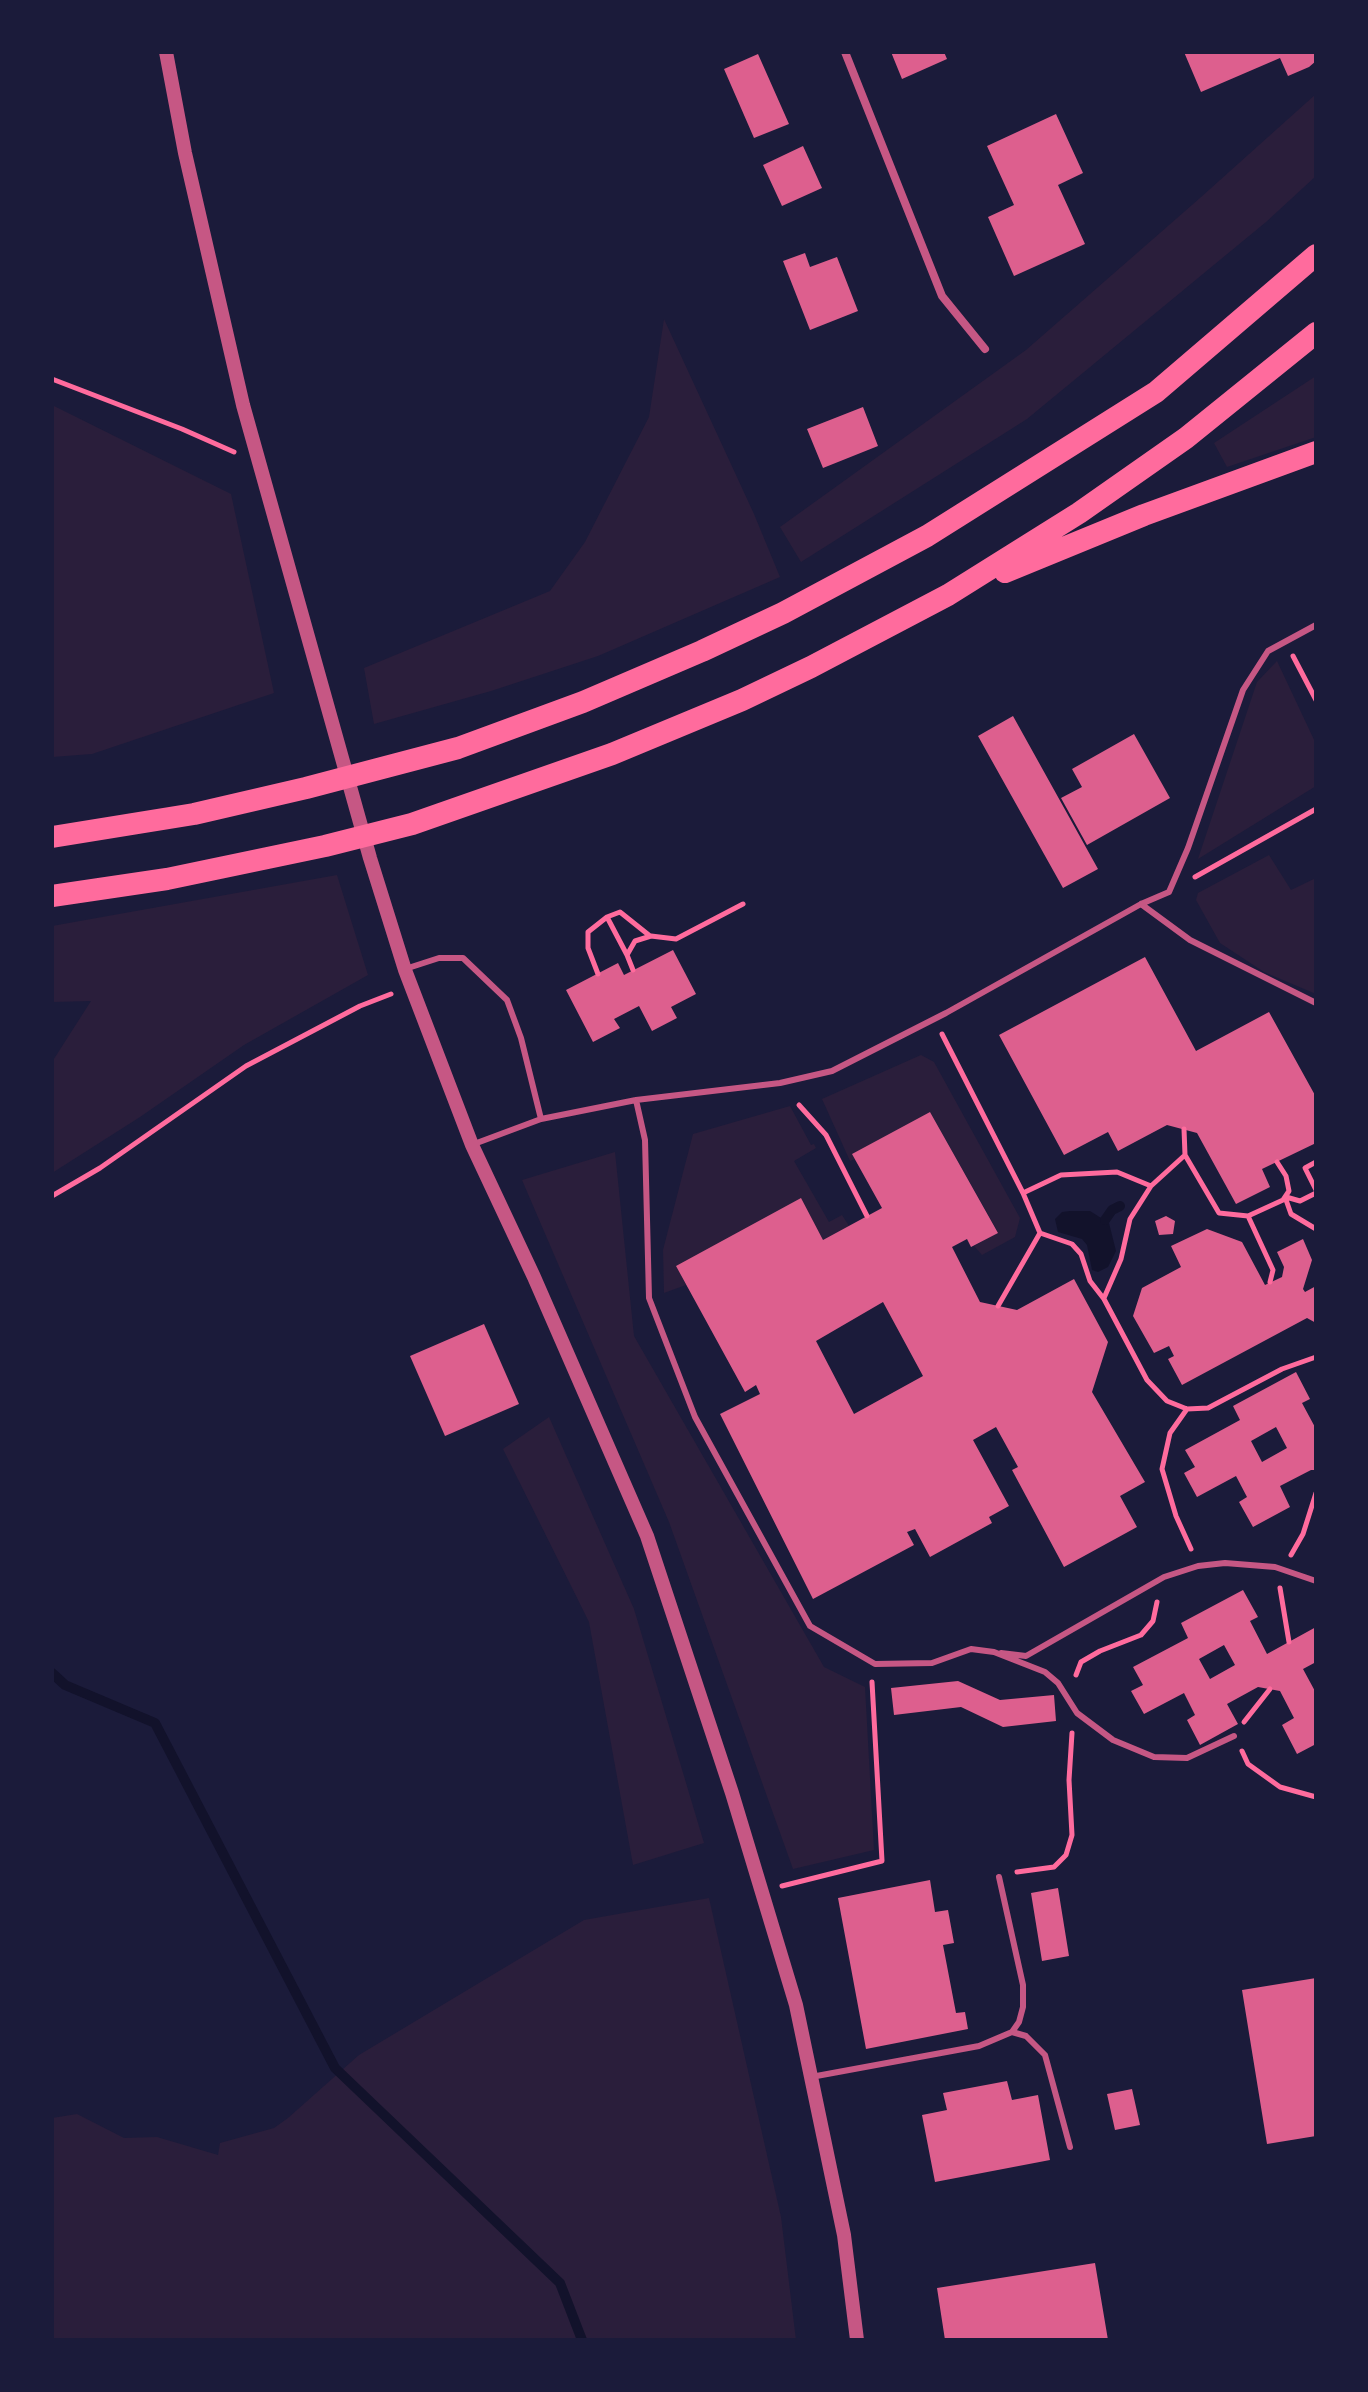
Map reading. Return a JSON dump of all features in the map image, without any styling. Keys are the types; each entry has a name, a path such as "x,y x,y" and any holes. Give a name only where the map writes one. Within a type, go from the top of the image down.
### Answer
{"highway":[{"path":"52,837 194,814 458,748 583,702 783,613 927,536 1156,392 1316,255"},
{"path":"948,595 1079,513 1186,438 1316,333"},
{"path":"52,896 167,879 325,846 412,824 612,754 742,700 948,595 1144,515 1316,452"}],"street":[{"path":"166,52 185,153 243,405 370,858 405,970 472,1145 534,1277 647,1536 762,1891 796,2005 844,2235 857,2340"},
{"path":"845,52 942,296 985,349"}],"lane":[{"path":"472,1145 541,1119 636,1100 780,1083 832,1071 934,1019 1141,904 1169,892 1188,848 1243,690 1268,651 1316,625"},
{"path":"1141,904 1190,940 1316,1003"},
{"path":"405,970 439,958 463,958 507,1000 521,1038 541,1119"},
{"path":"636,1100 645,1140 649,1298 695,1417 810,1626 875,1664 932,1663 971,1649 1026,1656 1157,1581 1198,1566 1225,1563 1275,1567 1316,1581"},
{"path":"994,1652 1045,1672 1058,1683 1077,1713 1113,1740 1154,1757 1187,1758 1234,1736"},
{"path":"811,2077 979,2046 1012,2032 1023,2007 1023,1985 999,1877"},
{"path":"1012,2032 1026,2036 1045,2055 1051,2067 1070,2147"}],"path":[{"path":"52,379 182,429 260,464"},
{"path":"1285,641 1316,700"},
{"path":"1169,892 1316,809"},
{"path":"627,955 635,941 651,936 676,939 743,904"},
{"path":"598,974 588,948 588,932 607,917 620,912 651,936"},
{"path":"607,917 633,970"},
{"path":"52,1196 100,1168 246,1066 360,1006 411,987"},
{"path":"934,1019 1023,1193 1040,1233 1072,1244 1081,1254 1090,1281 1104,1299 1147,1380 1167,1401 1187,1409 1208,1408 1282,1369 1316,1357"},
{"path":"799,1105 826,1135 867,1216"},
{"path":"1184,1129 1185,1155 1219,1213 1248,1216 1285,1197 1289,1191 1286,1176 1277,1162"},
{"path":"1104,1299 1121,1259 1130,1219 1151,1186 1185,1155"},
{"path":"1285,1197 1300,1201 1316,1191 1305,1168 1316,1162"},
{"path":"1023,1193 1061,1175 1117,1172 1151,1186"},
{"path":"1285,1197 1291,1214 1316,1229"},
{"path":"1248,1216 1273,1270 1270,1282"},
{"path":"998,1306 1040,1233"},
{"path":"1187,1409 1170,1433 1162,1469 1176,1516 1198,1566"},
{"path":"1069,1700 1081,1662 1141,1635 1153,1621 1157,1581"},
{"path":"762,1891 882,1861 871,1685 875,1664"},
{"path":"1270,1689 1234,1736 1248,1764 1280,1787 1316,1797"},
{"path":"999,1877 1005,1872 1054,1867 1066,1855 1072,1835 1070,1742 1077,1713"}],"shaded area":[{"path":"1316,94 1316,176 1266,222 1027,419 801,562 780,527 1026,350"},
{"path":"664,319 780,577 598,656 491,691 374,724 364,668 550,591 585,542 649,417"},
{"path":"1316,376 1316,437 1227,467 1214,443"},
{"path":"52,405 231,494 274,693 92,754 52,757"},
{"path":"1277,661 1316,744 1316,786 1198,859 1257,682"},
{"path":"1269,855 1291,890 1316,878 1316,994 1264,972 1220,943 1196,900 1198,893"},
{"path":"337,875 368,975 244,1045 52,1173 52,1062 91,1001 52,1002 52,926"},
{"path":"921,1055 934,1062 1020,1218 1015,1237 982,1255 974,1246 998,1232 930,1112 853,1154 855,1159 850,1161 822,1099"},
{"path":"790,1106 811,1145 814,1144 816,1148 794,1161 829,1222 842,1215 849,1226 823,1240 677,1267 686,1285 664,1293 663,1250 693,1134"},
{"path":"615,1152 634,1336 824,1667 865,1687 874,1850 793,1869 669,1522 522,1180"},
{"path":"1090,1211 1109,1223 1116,1251 1108,1267 1098,1272 1092,1270 1087,1245 1082,1239 1058,1232 1055,1219 1062,1212"},
{"path":"549,1417 634,1609 704,1843 633,1865 589,1622 503,1449"},
{"path":"709,1898 781,2217 796,2340 52,2340 52,2118 77,2114 124,2138 157,2137 218,2155 220,2143 274,2128 359,2055 584,1920"}],"building":[{"path":"891,52 944,52 947,59 902,79"},
{"path":"1184,52 1316,52 1316,61 1288,76 1280,58 1201,92"},
{"path":"758,54 789,124 754,138 724,69"},
{"path":"1056,114 1083,173 1058,185 1085,244 1014,276 988,217 1014,205 987,146"},
{"path":"803,146 822,188 782,206 763,165"},
{"path":"805,253 810,267 837,257 858,311 810,330 783,261"},
{"path":"863,407 878,446 823,468 807,429"},
{"path":"1013,716 1098,869 1063,888 978,736"},
{"path":"1134,734 1170,798 1087,845 1061,798 1082,787 1072,769"},
{"path":"673,950 696,994 671,1007 677,1018 652,1031 639,1006 614,1019 620,1028 593,1042 566,990 618,963 624,975"},
{"path":"1145,957 1196,1051 1269,1012 1316,1097 1316,1143 1262,1169 1270,1187 1236,1204 1197,1133 1167,1125 1118,1151 1108,1132 1064,1155 999,1035"},
{"path":"930,1112 998,1233 971,1247 967,1239 952,1247 980,1302 1017,1310 1074,1279 1108,1342 1092,1392 1145,1482 1120,1496 1137,1527 1064,1567 1012,1470 1018,1467 996,1427 973,1440 1009,1506 989,1517 992,1523 930,1557 915,1529 907,1532 914,1545 813,1599 720,1414 760,1394 756,1385 745,1392 676,1266 801,1198 823,1240 882,1208 852,1154","holes":["883,1302 923,1376 854,1414 816,1341"]},
{"path":"1166,1216 1175,1221 1173,1234 1159,1235 1155,1221"},
{"path":"1207,1229 1242,1242 1265,1285 1282,1277 1284,1267 1277,1252 1303,1239 1312,1260 1303,1289 1305,1292 1316,1286 1316,1323 1307,1318 1182,1385 1168,1359 1174,1356 1169,1346 1154,1353 1133,1316 1142,1288 1181,1267 1171,1246"},
{"path":"484,1324 519,1404 445,1436 410,1356"},
{"path":"1296,1372 1310,1399 1302,1403 1316,1429 1316,1470 1280,1486 1290,1507 1253,1527 1239,1502 1247,1497 1236,1476 1197,1497 1184,1473 1195,1467 1185,1450 1240,1420 1233,1406","holes":["1276,1427 1287,1448 1262,1462 1251,1441"]},
{"path":"1243,1590 1258,1617 1250,1621 1267,1654 1316,1627 1316,1662 1303,1669 1316,1693 1316,1744 1297,1754 1282,1725 1294,1718 1280,1691 1258,1687 1227,1704 1238,1724 1200,1745 1187,1720 1195,1715 1184,1693 1144,1714 1131,1691 1143,1685 1133,1667 1188,1638 1181,1623","holes":["1224,1645 1235,1665 1210,1679 1199,1659"]},
{"path":"958,1681 1000,1700 1054,1695 1056,1721 1003,1727 961,1707 894,1715 891,1688"},
{"path":"930,1880 935,1912 948,1910 954,1943 943,1945 956,2013 965,2012 968,2029 866,2049 838,1898"},
{"path":"1058,1888 1069,1956 1042,1961 1031,1893"},
{"path":"1316,1978 1316,2136 1267,2144 1242,1990"},
{"path":"1007,2081 1012,2100 1038,2095 1050,2160 935,2182 922,2115 947,2110 943,2093"},
{"path":"1132,2089 1140,2125 1115,2130 1107,2094"},
{"path":"1095,2263 1108,2340 945,2340 937,2288"}],"waterway":[{"path":"1105,1220 1112,1210 1120,1206"},
{"path":"52,1673 65,1685 155,1723 335,2068 560,2283 582,2340"}]}
